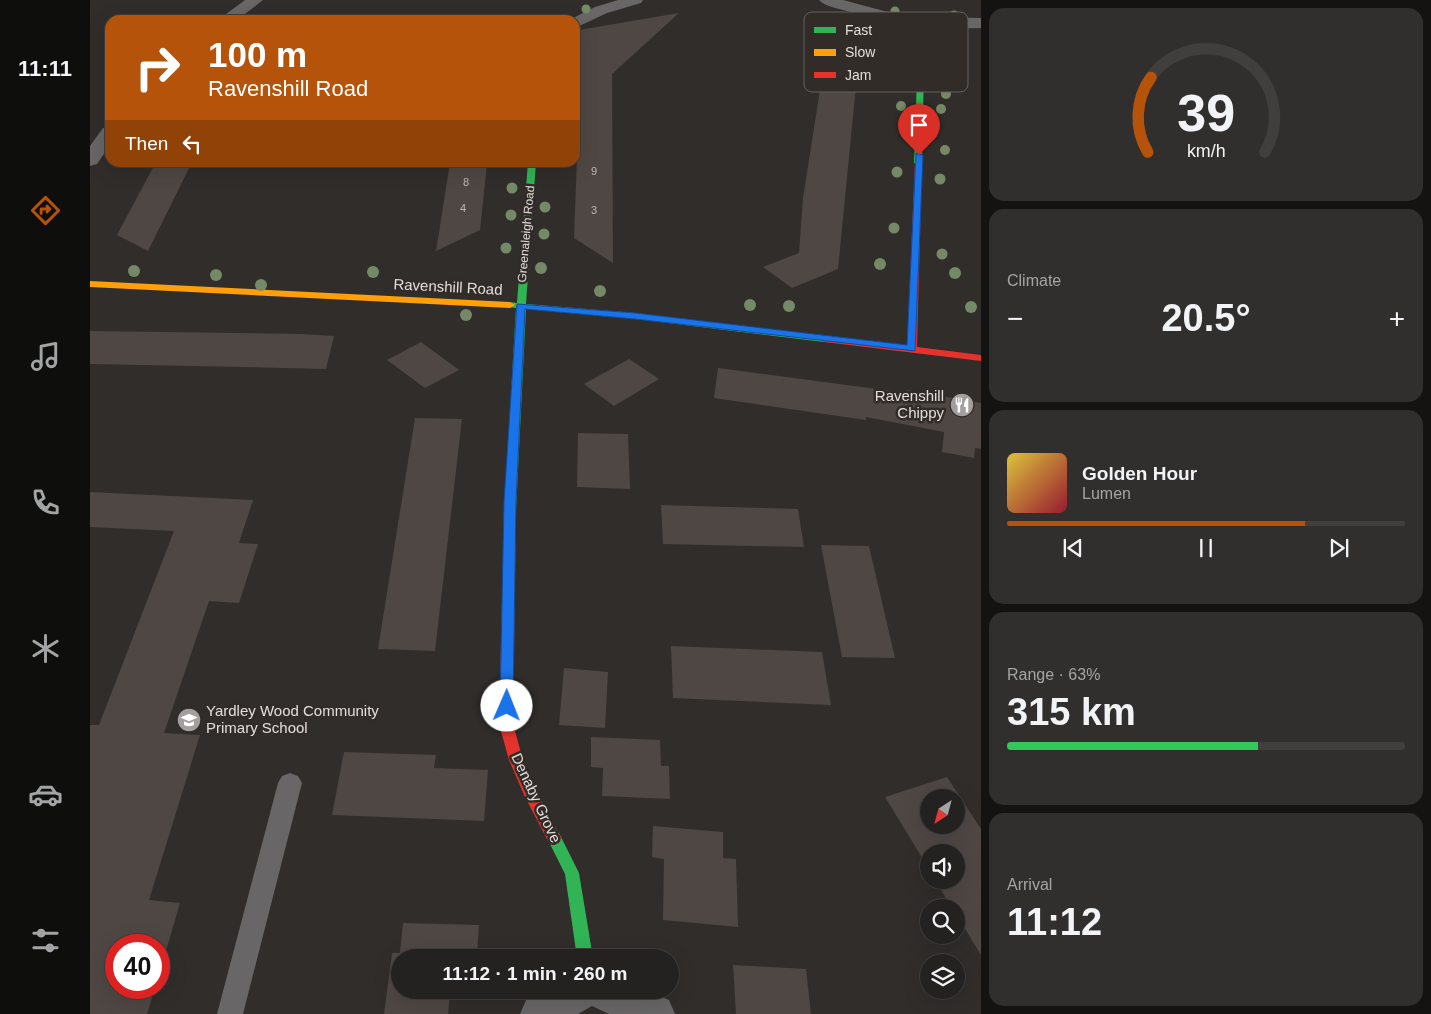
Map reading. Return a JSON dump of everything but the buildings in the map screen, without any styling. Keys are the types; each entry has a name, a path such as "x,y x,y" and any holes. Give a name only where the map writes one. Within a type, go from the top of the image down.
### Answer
{"street":[{"path":"234,15 256,0"},
{"path":"580,20 601,10 635,0"},
{"path":"827,0 870,12"},
{"path":"968,23 981,23"},
{"path":"912,349 920,92"},
{"path":"90,160 105,139"},
{"name":"Greenaleigh Road","path":"521,306 532,167"},
{"name":"Ravenshill Road","path":"90,284 521,306 635,316 981,358"},
{"name":"Denaby Grove","path":"521,306 510,501 506,724 516,760 530,793 572,873 585,949"},
{"path":"540,1014 567,999"},
{"path":"620,999 655,1014"}],"lane":[{"path":"230,1014 290,783"}],"traffic: fast":[{"path":"918,163 920,92"},
{"path":"510,511 521,306 532,167"},
{"path":"510,305 635,316 824,339"},
{"path":"554,838 572,873 584,949"}],"traffic: slow":[{"path":"90,284 510,305"}],"traffic: jam":[{"path":"912,349 918,163"},
{"path":"824,339 981,358"},
{"path":"510,511 506,724 516,760 530,793 554,838"}],"place":[{"name":"Ravenshill Chippy","path":"962,405"},
{"name":"Yardley Wood Community Primary School","path":"189,720"}],"route":[{"path":"507,706 510,501 521,306 635,316 912,349 919,155"}]}
